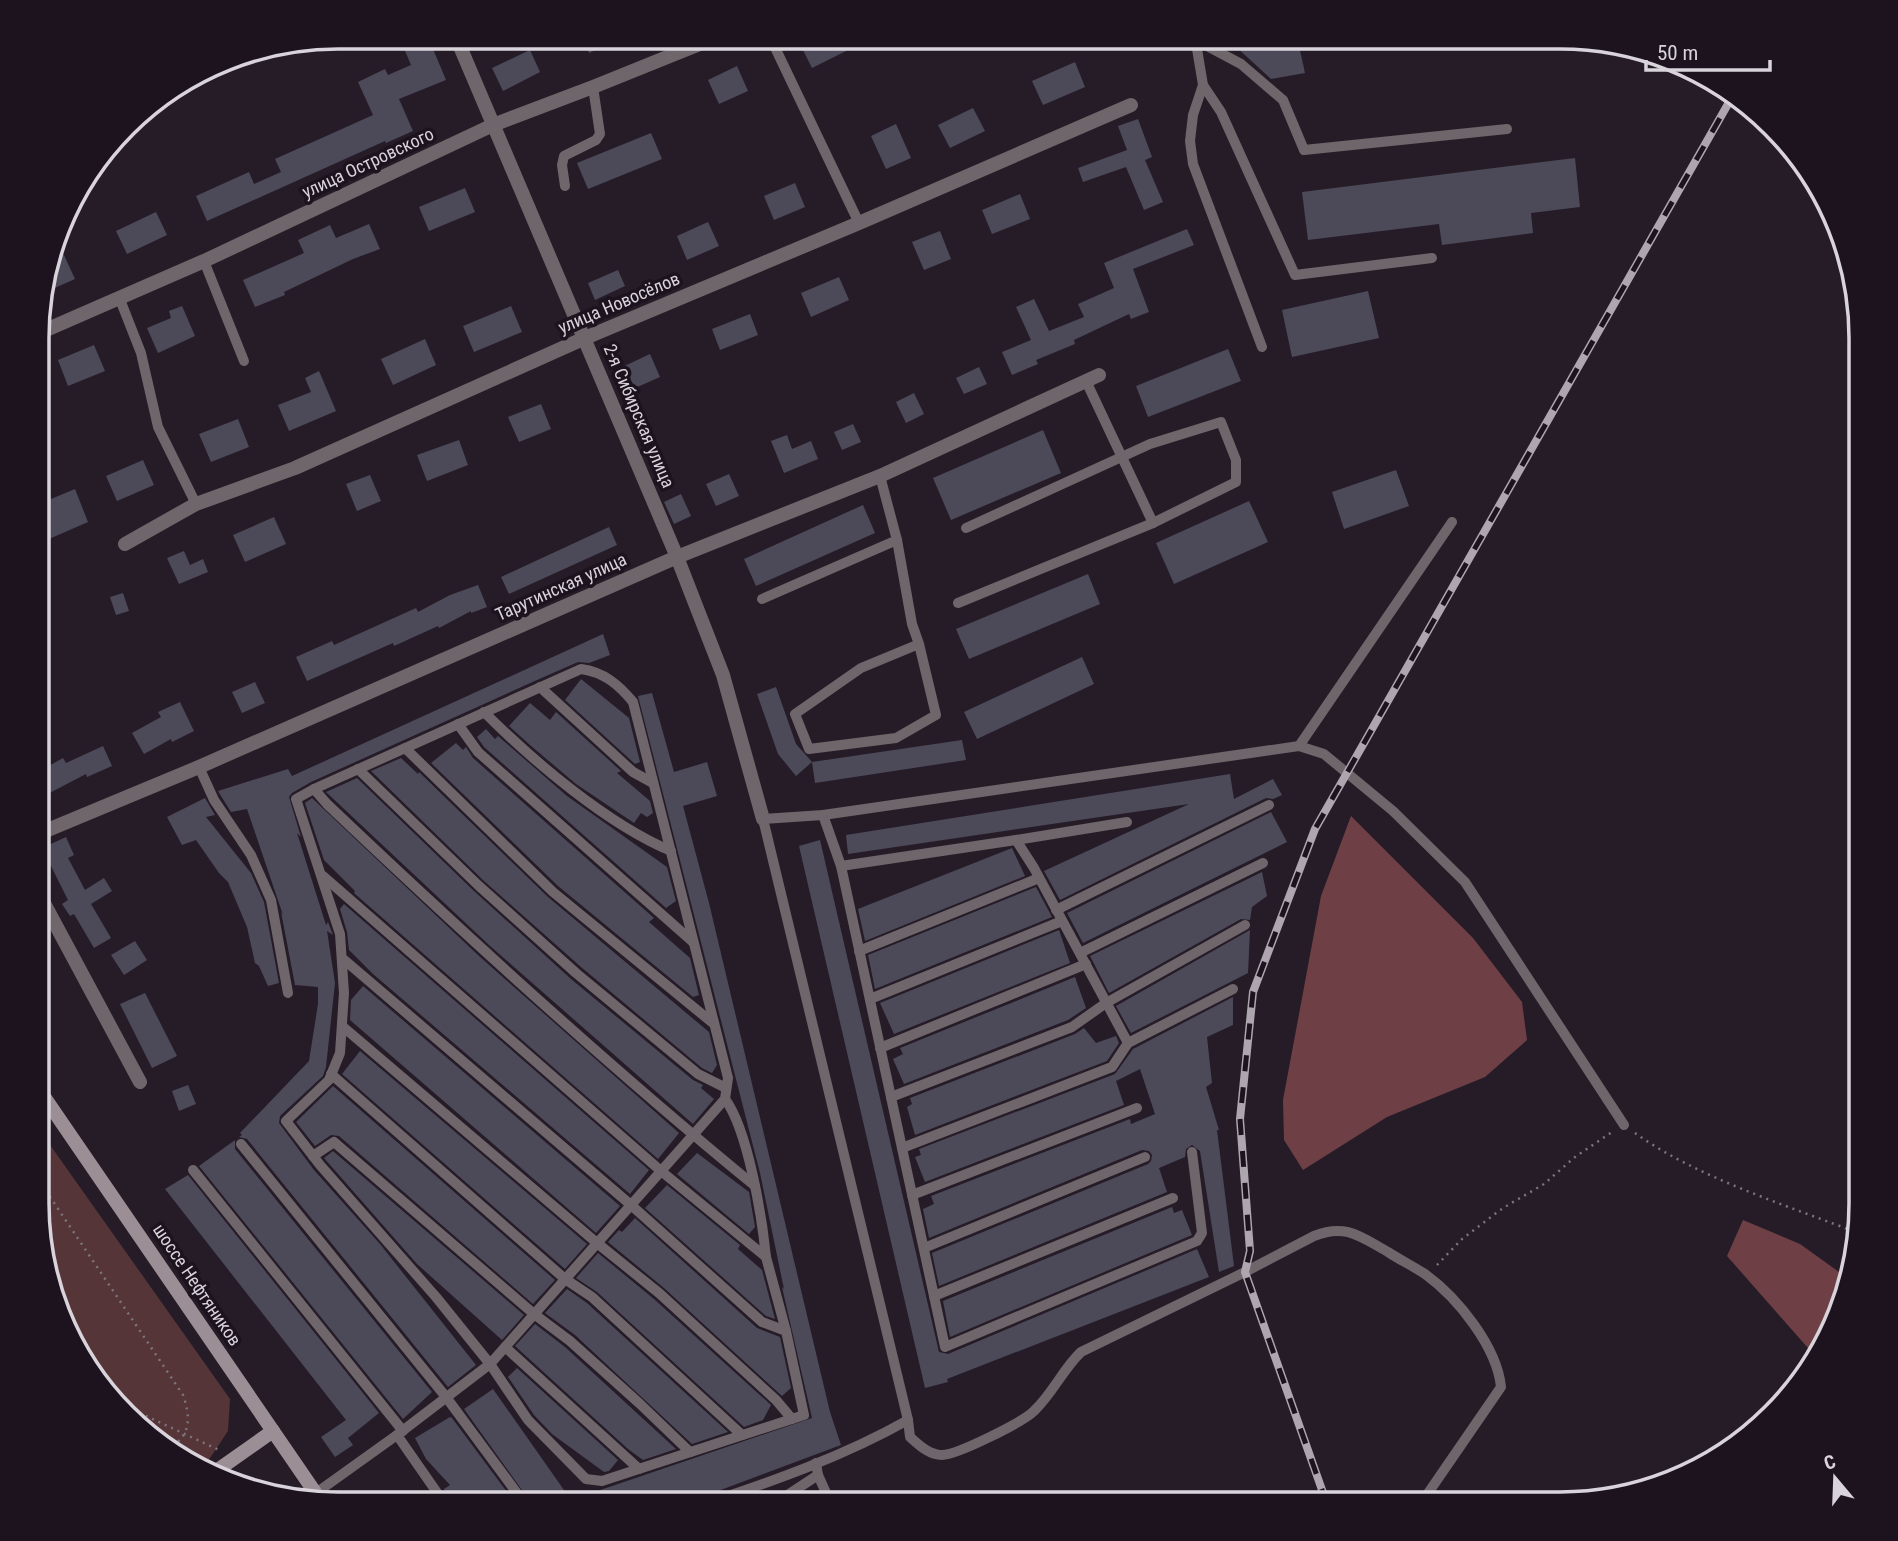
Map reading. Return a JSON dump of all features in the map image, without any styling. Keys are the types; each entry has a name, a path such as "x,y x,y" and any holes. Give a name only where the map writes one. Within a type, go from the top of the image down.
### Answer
{"main road":[{"name":"шоссе Нефтяников","path":"49,1104 314,1491"},
{"path":"221,1467 273,1431"}],"street":[{"name":"2-я Сибирская улица","path":"461,49 677,557 723,675 763,819"},
{"name":"улица Островского","path":"50,328 204,261 493,125 687,49"},
{"name":"улица Новосёлов","path":"125,544 196,504 295,468 585,338 1131,105"},
{"name":"Тарутинская улица","path":"49,829 677,557 880,476 1092,378"},
{"path":"49,912 140,1082"}],"lane":[{"path":"776,49 859,223"},
{"path":"1198,49 1203,85 1221,112 1295,275 1432,258"},
{"path":"1215,49 1241,64 1283,100 1304,149 1507,129"},
{"path":"1203,85 1193,116 1190,141 1193,164 1262,347"},
{"path":"565,186 562,165 565,156 596,140 600,134 593,87"},
{"path":"204,261 244,361"},
{"path":"119,297 142,354 158,427 196,504"},
{"path":"1092,378 1122,458 1153,523"},
{"path":"958,603 1153,523 1236,482 1236,460 1221,422 1150,444 966,528"},
{"path":"880,476 897,540 912,624 919,644 936,715 896,738 809,748 795,714 861,668 919,644"},
{"path":"1300,746 1452,522"},
{"path":"762,599 897,540"},
{"path":"329,1492 490,1364 693,1135 726,1094 728,1079 633,702 617,683 591,670 581,669 484,712 314,789 298,797 297,802 340,934 344,993 340,1053 329,1080 286,1121 313,1156 436,1297 490,1364 528,1420 586,1479 603,1482 804,1415 786,1331 766,1257 764,1228 755,1186 735,1112 726,1094 576,973 479,886 359,769"},
{"path":"540,687 633,772 653,783"},
{"path":"484,712 520,747 597,807 653,844 670,851"},
{"path":"458,724 478,752 494,767 694,943"},
{"path":"1429,1492 1501,1387 1499,1371 1490,1349 1457,1304 1426,1275 1356,1233 1341,1230 1326,1231 1081,1352 1032,1413 1012,1426 943,1455 924,1450 910,1437 763,819 823,815 1300,746 1324,754 1393,811 1465,882 1624,1125"},
{"path":"405,748 553,892 714,1024"},
{"path":"198,767 214,800 251,855 271,900 288,993"},
{"path":"314,789 506,973 755,1186"},
{"path":"1056,910 1269,805"},
{"path":"823,815 841,866 945,1347 1197,1241 1202,1233 1192,1152"},
{"path":"841,866 1127,822"},
{"path":"1016,840 1128,1043"},
{"path":"1080,953 1263,863"},
{"path":"320,873 661,1171 766,1257"},
{"path":"859,951 1039,878"},
{"path":"870,999 1062,921"},
{"path":"891,1097 1072,1027 1106,1003 1245,925"},
{"path":"342,958 631,1205 762,1322 786,1331"},
{"path":"880,1048 1086,964"},
{"path":"902,1148 1112,1067 1128,1043 1233,989"},
{"path":"342,1026 659,1293 776,1400 792,1419"},
{"path":"331,1074 565,1279 592,1297 742,1435"},
{"path":"912,1195 1136,1108"},
{"path":"313,1156 334,1142 534,1314 570,1341 690,1452"},
{"path":"241,1144 446,1398 516,1492"},
{"path":"923,1248 1145,1157"},
{"path":"193,1170 400,1433 437,1492"},
{"path":"934,1296 1173,1198"},
{"path":"505,1347 639,1469"},
{"path":"740,1492 876,1438 908,1420"},
{"path":"817,1463 817,1475 825,1492"},
{"path":"792,1492 817,1475"}],"path":[{"path":"1426,1275 1462,1240 1503,1208 1544,1184 1575,1157 1624,1125 1655,1147 1733,1184 1848,1229"},
{"path":"49,1197 183,1395 190,1414 185,1433 176,1442"},
{"path":"139,1412 219,1450"}],"shaded area":[{"path":"1351,816 1473,938 1522,1002 1527,1040 1485,1077 1387,1117 1303,1170 1284,1140 1283,1100 1321,896"},
{"path":"49,1144 230,1399 228,1431 208,1461 193,1453 147,1420 121,1394 88,1348 64,1296 51,1241"},
{"path":"1743,1220 1800,1244 1840,1273 1827,1314 1809,1349 1727,1256"}],"building":[{"path":"404,49 433,49 446,80 399,99 413,131 207,221 196,196 249,172 254,184 281,172 275,159 373,115 358,82 385,69 388,75 411,65"},
{"path":"802,49 845,49 846,51 812,68"},
{"path":"1238,49 1300,49 1305,73 1271,79"},
{"path":"530,50 540,72 503,91 492,68"},
{"path":"1075,62 1085,87 1043,105 1032,81"},
{"path":"737,66 748,91 719,104 708,80"},
{"path":"973,108 985,131 950,148 938,125"},
{"path":"1138,119 1152,157 1145,160 1163,202 1144,210 1126,167 1083,182 1078,168 1127,150 1118,126"},
{"path":"896,124 911,158 886,169 871,136"},
{"path":"651,133 662,159 588,189 577,163"},
{"path":"1575,158 1580,207 1531,213 1533,233 1442,245 1439,224 1308,240 1302,192"},
{"path":"795,183 805,207 774,220 764,196"},
{"path":"465,188 475,212 429,231 419,207"},
{"path":"1020,194 1030,219 992,234 982,210"},
{"path":"156,212 167,235 127,254 116,231"},
{"path":"708,222 719,246 687,260 677,236"},
{"path":"369,224 380,249 353,259 284,292 285,295 255,307 243,280 304,253 298,240 330,225 336,238"},
{"path":"1187,229 1194,245 1133,269 1149,312 1131,319 1129,314 1074,340 1075,344 1036,360 1038,364 1012,375 1002,352 1031,340 1016,307 1034,299 1049,331 1084,317 1078,304 1114,288 1104,263"},
{"path":"940,231 951,259 924,270 912,242"},
{"path":"62,254 75,279 53,289 59,263"},
{"path":"618,270 625,286 595,300 588,283"},
{"path":"839,277 849,300 811,317 801,293"},
{"path":"1368,291 1379,338 1292,357 1282,310"},
{"path":"182,306 195,336 158,353 147,328 171,318 169,311"},
{"path":"511,306 522,332 474,352 463,326"},
{"path":"750,314 758,335 720,350 712,329"},
{"path":"425,339 436,365 393,385 381,359"},
{"path":"94,345 105,371 68,386 58,360"},
{"path":"1228,349 1241,381 1148,417 1136,386"},
{"path":"650,354 660,377 626,392 616,370"},
{"path":"979,367 987,384 964,394 956,378"},
{"path":"319,371 336,411 289,431 278,405 311,392 305,378"},
{"path":"914,393 924,414 906,423 896,402"},
{"path":"541,404 551,429 519,442 508,417"},
{"path":"238,419 249,447 211,462 199,434"},
{"path":"853,424 861,442 842,450 834,432"},
{"path":"1043,430 1061,473 951,520 933,478"},
{"path":"787,435 792,449 811,441 818,459 784,473 771,441"},
{"path":"459,440 468,465 427,481 417,455"},
{"path":"143,460 154,485 117,501 106,476"},
{"path":"1396,470 1409,506 1344,529 1332,492"},
{"path":"729,474 739,496 716,506 706,484"},
{"path":"370,475 381,501 357,511 346,484"},
{"path":"75,489 88,522 49,539 49,500"},
{"path":"681,494 691,516 674,524 664,502"},
{"path":"1249,501 1268,542 1174,584 1156,543"},
{"path":"863,505 875,533 756,586 744,559"},
{"path":"274,517 286,544 245,562 233,535"},
{"path":"609,527 617,545 509,594 501,577"},
{"path":"184,551 190,565 203,559 208,572 179,584 167,558"},
{"path":"1088,574 1100,604 969,659 956,629"},
{"path":"478,585 487,607 471,611 439,628 438,626 394,646 393,643 307,681 296,657 332,641 334,645 416,608 418,612 450,595"},
{"path":"123,593 129,611 116,615 110,597"},
{"path":"603,634 610,655 589,663 578,662 537,680 311,782 289,797 301,837 297,833 326,925 328,922 333,935 327,931 335,983 323,1076 280,1116 279,1123 314,1170 380,1244 476,1365 448,1387 247,1139 239,1137 309,1061 318,987 295,985 281,912 283,915 247,809 231,812 218,791 288,769 292,776"},
{"path":"1082,657 1094,684 977,739 964,712"},
{"path":"581,679 629,718 640,762 635,764 565,700"},
{"path":"255,682 265,703 242,713 232,692"},
{"path":"776,687 796,744 812,762 796,776 778,754 757,694"},
{"path":"652,693 674,772 707,762 717,796 683,806 709,903 830,1412 841,1445 715,1492 595,1492 812,1418 782,1287 784,1289 760,1173 638,696"},
{"path":"180,702 194,731 172,742 171,739 144,754 132,733 161,717 158,712"},
{"path":"530,703 550,720 556,712 621,771 617,773 650,801 653,813 647,817 641,813 634,823 576,784 530,745 509,726"},
{"path":"486,729 495,739 498,736 567,796 667,867 676,901 666,908 484,747 477,737"},
{"path":"962,740 966,760 815,783 812,762"},
{"path":"456,743 463,750 466,747 473,758 654,918 649,922 690,958 699,995 693,997 558,886 431,763"},
{"path":"103,746 112,766 87,777 86,774 49,793 49,766 63,758 66,763"},
{"path":"401,758 418,774 419,772 548,897 709,1032 717,1065 712,1073 702,1068 581,967 484,881 371,771"},
{"path":"1230,774 1234,799 1273,779 1282,795 1273,799 1266,798 1060,900 1044,871 1189,804 848,854 846,835"},
{"path":"357,778 474,891 571,979 693,1080 703,1085 701,1088 714,1099 693,1124 489,945 326,792"},
{"path":"205,798 215,815 206,817 251,873 264,902 279,983 268,986 255,963 247,927 228,882 196,840 182,845 167,817"},
{"path":"312,798 479,956 679,1133 658,1159 354,893 324,860 305,803"},
{"path":"1271,812 1287,842 1083,943 1067,913"},
{"path":"66,837 74,855 68,858 85,890 104,878 112,891 91,904 111,938 94,948 74,914 70,916 62,904 68,900 51,866 49,867 49,845"},
{"path":"820,840 939,1352 948,1354 1197,1249 1209,1277 947,1379 948,1382 925,1388 799,846"},
{"path":"1012,848 1025,876 865,941 858,909"},
{"path":"1262,872 1267,896 1252,907 1250,920 1241,919 1109,993 1090,956"},
{"path":"1036,887 1052,917 875,989 868,955"},
{"path":"344,904 649,1170 630,1194 373,974 349,950 340,909"},
{"path":"1059,930 1070,963 894,1034 880,1003"},
{"path":"1250,930 1248,973 1131,1033 1116,1006"},
{"path":"135,941 147,960 124,975 111,955"},
{"path":"1075,977 1086,1008 1068,1020 904,1084 893,1059 903,1054 900,1048"},
{"path":"363,986 620,1206 596,1233 350,1020 351,1000"},
{"path":"145,993 177,1056 152,1068 120,1004"},
{"path":"1233,997 1233,1025 1207,1037 1212,1083 1206,1087 1219,1130 1234,1266 1219,1272 1200,1151 1192,1145 1186,1149 1185,1157 1159,1168 1167,1192 939,1286 932,1253 1148,1164 1152,1155 1149,1151 1142,1150 929,1238 923,1209 934,1204 931,1196 1130,1119 1131,1124 1155,1114 1140,1069 1116,1081 1124,1105 925,1182 915,1157 921,1155 919,1149 1115,1074 1133,1049"},
{"path":"1084,1028 1096,1043 1116,1036 1119,1043 1107,1061 915,1135 907,1107 912,1104 910,1098 1075,1034"},
{"path":"360,1051 587,1244 565,1269 342,1074"},
{"path":"188,1085 196,1104 179,1111 172,1091"},
{"path":"333,1086 555,1280 533,1304 339,1136 331,1135 315,1146 296,1122"},
{"path":"235,1140 235,1149 432,1392 403,1419 199,1166"},
{"path":"333,1151 524,1315 502,1340 417,1264 324,1158"},
{"path":"697,1153 749,1192 755,1227 749,1234 677,1174"},
{"path":"188,1175 379,1413 348,1438 353,1445 335,1457 321,1437 346,1420 165,1189"},
{"path":"667,1185 740,1245 738,1249 762,1270 775,1319 766,1316 645,1208"},
{"path":"1172,1207 1174,1213 1182,1210 1192,1235 950,1337 943,1301"},
{"path":"635,1218 757,1328 780,1337 791,1388 782,1396 664,1288 608,1242"},
{"path":"598,1253 654,1299 771,1405 763,1420 744,1427 597,1292 576,1278"},
{"path":"567,1289 587,1303 728,1432 692,1444 575,1335 545,1313"},
{"path":"535,1324 565,1347 676,1449 643,1460 628,1449 515,1346"},
{"path":"517,1368 618,1460 609,1471 604,1472 552,1434 534,1415 508,1377"},
{"path":"493,1389 565,1492 523,1492 464,1409"},
{"path":"452,1418 507,1492 446,1492 444,1489 450,1485 426,1459 415,1438"}],"railway":[{"path":"1323,1492 1245,1272 1250,1251 1240,1119 1253,992 1315,829 1728,103"}]}
